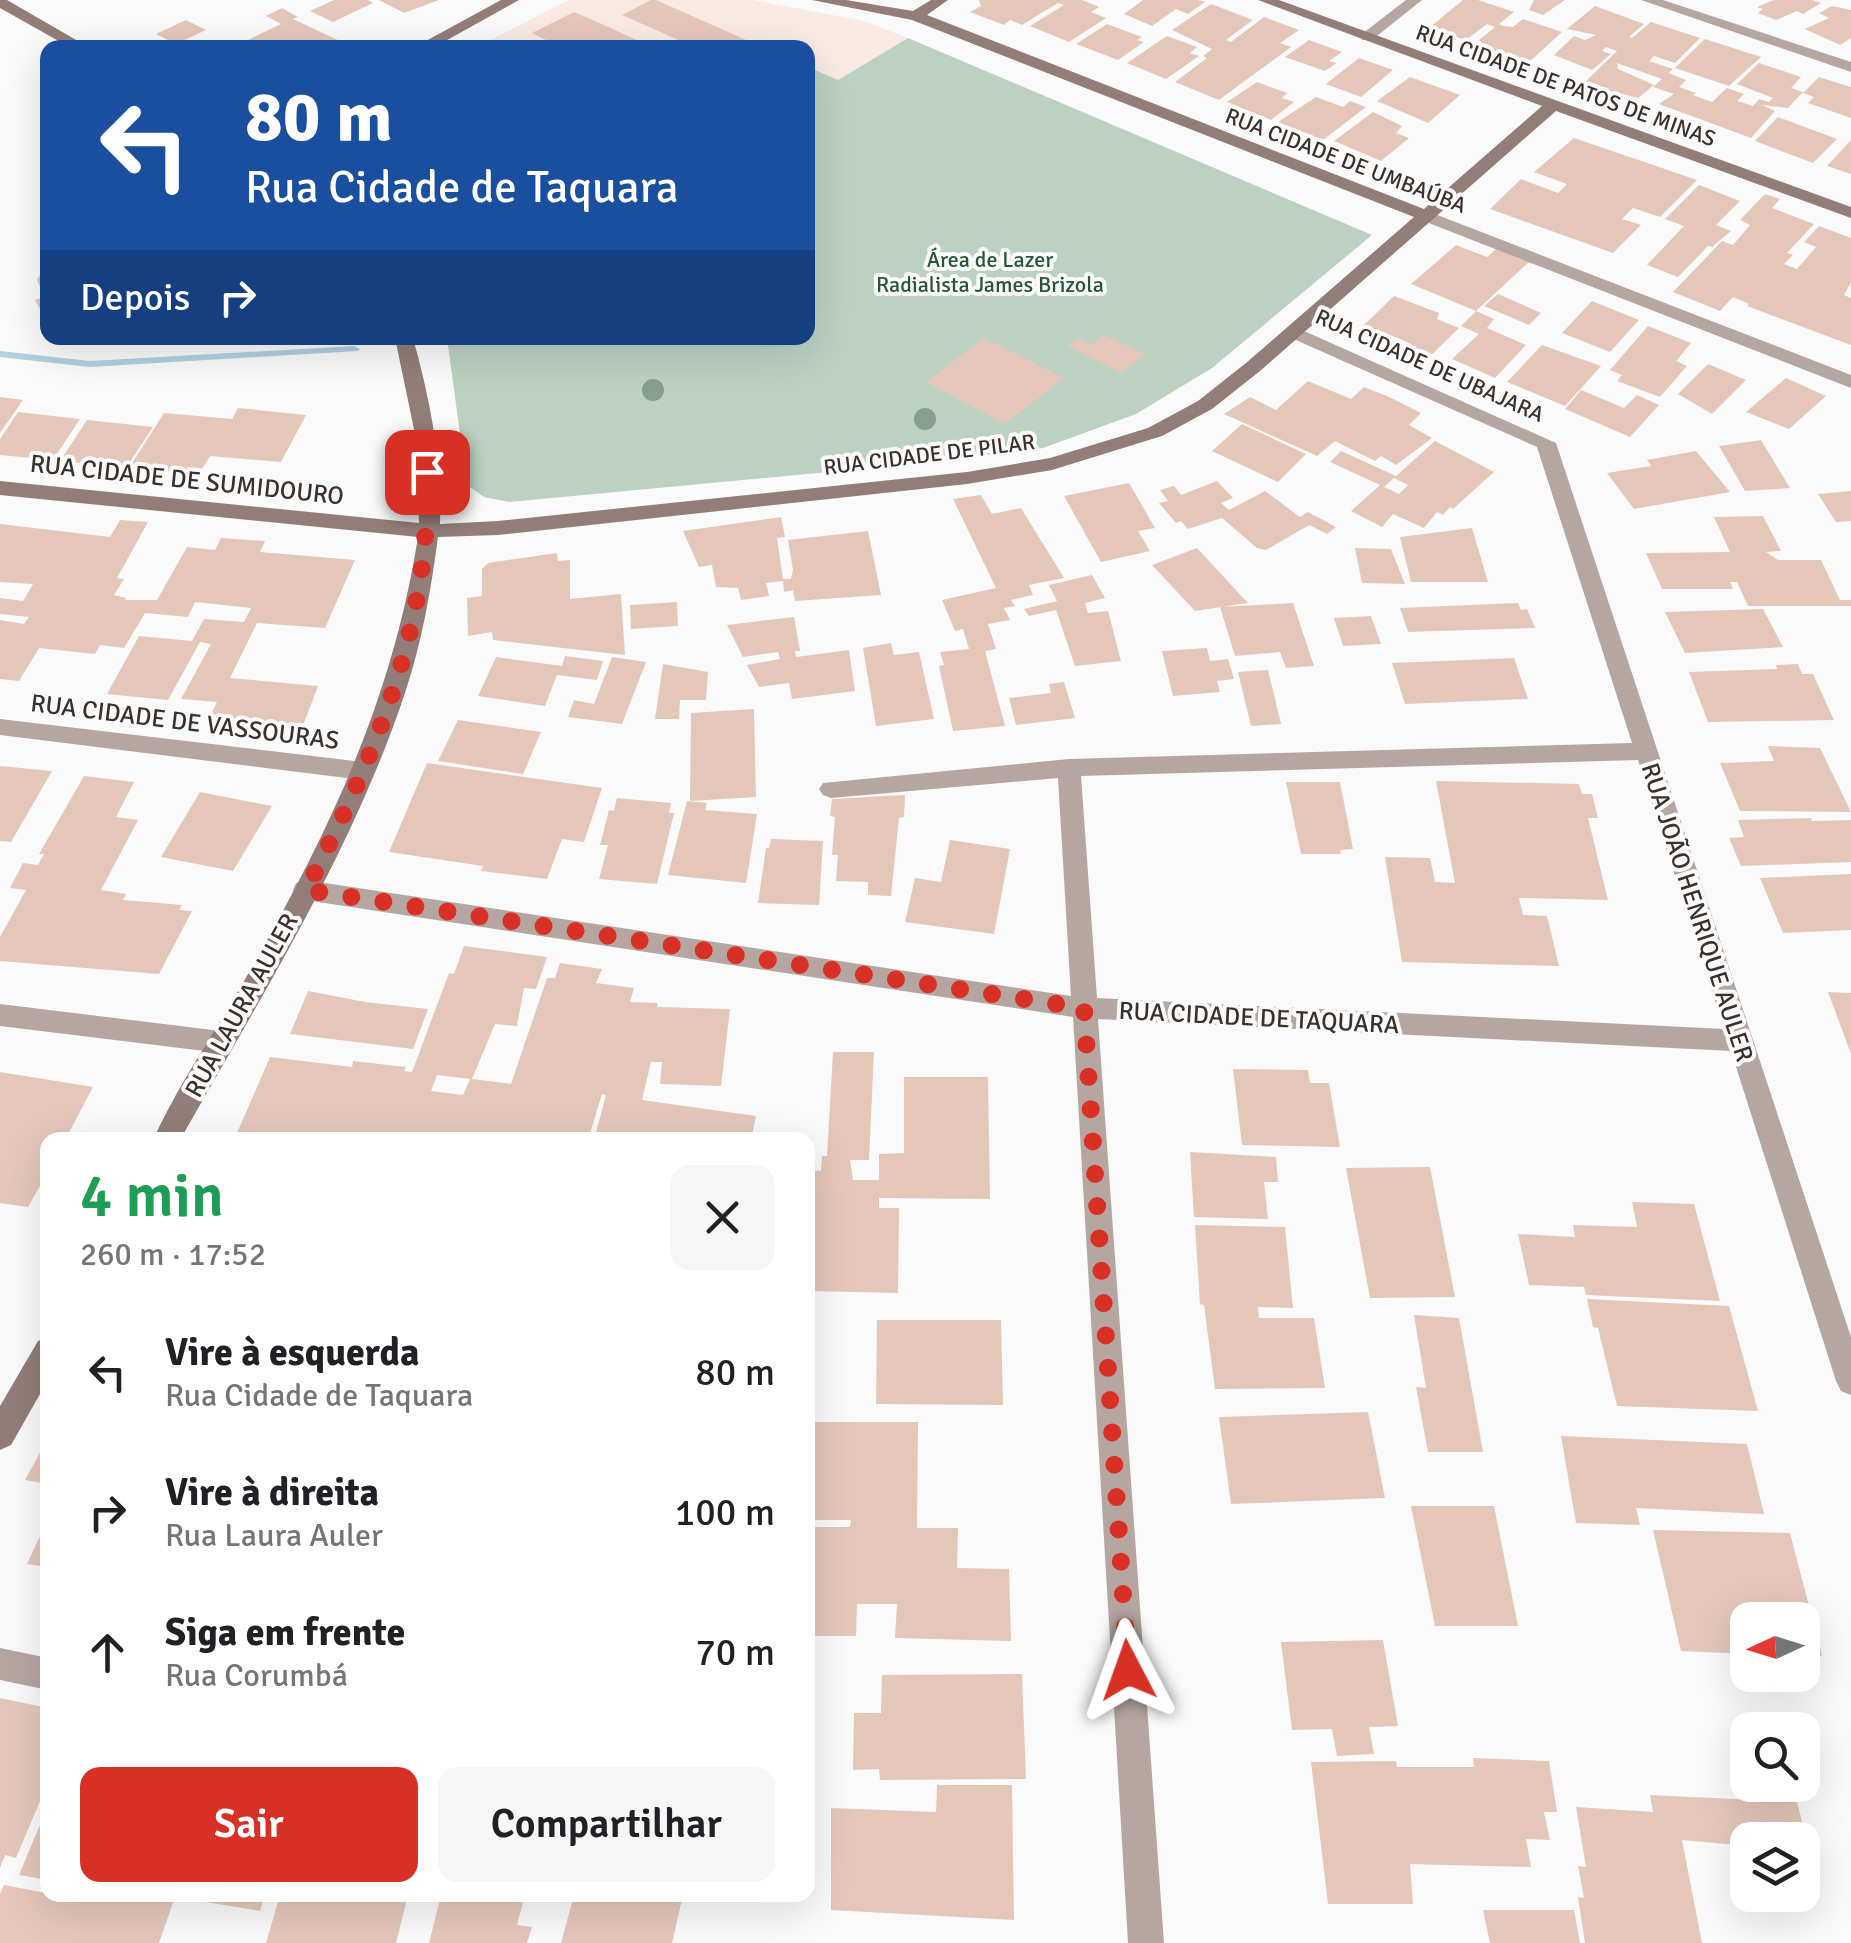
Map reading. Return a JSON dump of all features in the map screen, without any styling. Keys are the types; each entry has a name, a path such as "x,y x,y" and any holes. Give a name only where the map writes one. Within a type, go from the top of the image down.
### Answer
{"street":[{"path":"435,40 512,0"},
{"name":"RUA CIDADE DE UMBAÚBA","path":"819,0 915,16 1851,382"},
{"path":"915,16 941,0"},
{"name":"RUA CIDADE DE PATOS DE MINAS","path":"1265,0 1851,213"},
{"path":"1366,37 1415,0"},
{"path":"1648,0 1851,67"},
{"path":"0,2 69,40"},
{"name":"RUA CIDADE DE PILAR","path":"429,531 498,528 928,482 1052,464 1155,432 1205,405 1294,332 1553,104"},
{"name":"RUA CIDADE DE UBAJARA","path":"1294,332 1546,443"},
{"name":"RUA LAURA AULER","path":"170,1132 306,890 388,708 415,614 429,531 426,442 406,345"},
{"name":"RUA JOÃO HENRIQUE AULER","path":"1546,443 1851,1382"},
{"name":"RUA CIDADE DE SUMIDOURO","path":"0,488 429,531"},
{"name":"RUA CIDADE DE VASSOURAS","path":"0,727 363,770"},
{"path":"832,789 1069,768 1646,751"},
{"path":"1069,768 1146,1943"},
{"name":"RUA CIDADE DE TAQUARA","path":"306,890 1084,1008 1740,1041"},
{"path":"0,1015 221,1042"},
{"path":"3,1423 40,1364"},
{"path":"0,1664 40,1672"}],"shaded area":[{"path":"568,0 753,0 864,21 908,38 815,94 815,40 490,40"}],"green space":[{"name":"Área de Lazer Radialista James Brizola","path":"908,38 1372,235 1212,368 1136,414 1043,448 509,502 484,497 467,485 448,345 815,345 815,70 838,80"}],"building":[{"path":"334,0 373,3 333,22 310,11"},
{"path":"379,0 439,0 404,13"},
{"path":"656,0 746,40 678,40 622,15"},
{"path":"979,0 1082,0 1099,7 1091,12 1106,18 1069,42 1030,26 1064,5 1058,3 1022,25 1010,20 1004,25 970,12 981,6"},
{"path":"1143,0 1205,2 1188,14 1176,9 1152,26 1124,14"},
{"path":"1463,0 1478,0 1514,12 1499,24 1503,26 1513,27 1523,19 1562,32 1526,65 1484,50 1487,47 1479,40 1495,27 1487,24 1466,40 1429,28"},
{"path":"1534,0 1565,0 1543,15 1529,10"},
{"path":"1774,0 1821,3 1803,14 1797,11 1776,20 1758,13 1763,9 1757,7"},
{"path":"1211,4 1253,20 1226,40 1231,42 1264,17 1299,30 1280,43 1291,47 1219,100 1175,82 1207,58 1203,56 1212,49 1172,30"},
{"path":"1595,6 1644,24 1629,37 1632,38 1651,22 1700,38 1675,63 1654,56 1649,61 1673,69 1668,73 1686,80 1679,87 1696,93 1693,95 1712,102 1727,88 1744,94 1737,101 1753,106 1759,99 1769,102 1773,98 1737,84 1759,63 1801,77 1791,88 1803,92 1788,108 1762,105 1775,111 1751,138 1659,104 1674,94 1653,87 1662,79 1617,63 1618,69 1654,85 1638,98 1583,84 1617,51 1606,47 1602,51 1611,54 1592,70 1554,55 1574,36 1585,40 1596,35 1567,29"},
{"path":"1832,6 1851,10 1851,38 1840,45 1805,29 1829,18 1819,13"},
{"path":"282,8 298,17 293,19 338,40 248,40 281,24 266,16"},
{"path":"574,12 637,40 546,40 532,33"},
{"path":"186,20 206,30 185,40 168,40 156,34"},
{"path":"1107,24 1142,37 1137,40 1144,42 1118,60 1076,44"},
{"path":"1167,36 1197,47 1190,53 1199,56 1166,79 1127,63"},
{"path":"1705,39 1761,57 1729,86 1675,68"},
{"path":"1309,40 1342,52 1329,61 1337,63 1325,71 1285,57"},
{"path":"1359,58 1393,70 1361,97 1326,84"},
{"path":"1410,77 1460,95 1428,123 1377,101"},
{"path":"1819,77 1851,87 1851,118 1808,103 1814,97 1803,93"},
{"path":"1257,82 1287,93 1282,98 1294,102 1271,120 1227,102"},
{"path":"1316,97 1343,107 1350,101 1366,107 1323,140 1278,122"},
{"path":"1373,112 1402,126 1396,133 1409,138 1381,161 1334,141"},
{"path":"1778,117 1837,139 1813,163 1755,141"},
{"path":"1574,138 1697,180 1660,217 1633,208 1622,219 1641,225 1613,253 1490,209 1521,179 1558,193 1567,184 1534,172"},
{"path":"1851,140 1851,174 1827,166"},
{"path":"1699,185 1740,201 1716,225 1731,231 1712,247 1708,246 1678,277 1647,265 1684,226 1665,219"},
{"path":"1765,194 1780,199 1772,208 1814,224 1787,253 1793,255 1784,264 1797,269 1816,247 1804,242 1819,226 1851,238 1851,282 1844,295 1851,298 1851,345 1747,306 1733,297 1720,311 1673,292 1722,241 1733,245 1750,225 1740,220"},
{"path":"1456,245 1487,257 1496,249 1529,262 1476,311 1411,284"},
{"path":"1498,294 1541,313 1529,325 1484,306"},
{"path":"1394,296 1439,313 1437,319 1459,328 1423,363 1404,355 1412,345 1364,325"},
{"path":"1592,301 1639,320 1610,352 1562,333"},
{"path":"1476,311 1494,319 1487,328 1526,345 1495,378 1452,359 1479,334 1461,326"},
{"path":"1648,326 1691,343 1676,361 1687,366 1660,397 1617,381 1622,375 1610,370"},
{"path":"1104,335 1144,354 1122,373 1068,346 1078,339 1091,345"},
{"path":"984,338 1064,378 1005,424 926,382"},
{"path":"1542,345 1601,366 1565,406 1507,382"},
{"path":"1708,364 1746,380 1712,414 1678,394"},
{"path":"1786,378 1826,396 1789,429 1746,412"},
{"path":"1308,381 1351,399 1364,387 1389,397 1421,413 1409,425 1432,438 1396,465 1381,456 1375,461 1335,441 1317,456 1224,414 1250,397 1276,410"},
{"path":"1581,390 1624,408 1637,395 1659,405 1630,437 1565,409"},
{"path":"0,397 23,400 0,433"},
{"path":"238,408 306,415 281,462 210,456 199,474 129,468 164,413 232,419"},
{"path":"18,412 80,419 53,460 0,455 0,439"},
{"path":"87,420 153,427 126,468 60,461"},
{"path":"1242,424 1306,454 1278,482 1212,451"},
{"path":"1761,440 1790,488 1745,491 1719,446"},
{"path":"1435,441 1494,472 1453,509 1450,507 1443,515 1437,512 1424,528 1393,514 1382,527 1351,511 1380,485 1330,462 1341,451 1396,476 1384,487 1399,494 1408,485 1394,478"},
{"path":"1696,451 1730,492 1634,509 1607,473 1651,466 1647,460"},
{"path":"1217,481 1233,498 1221,503 1229,510 1265,491 1300,517 1308,512 1336,527 1327,534 1309,525 1266,550 1257,548 1222,518 1188,529 1181,521 1176,523 1159,503 1168,501 1160,490 1174,486 1181,495"},
{"path":"1129,483 1155,528 1138,531 1150,551 1101,562 1064,496"},
{"path":"1851,491 1851,521 1836,522 1818,494"},
{"path":"981,495 992,514 1021,508 1064,578 1029,585 1033,595 1011,600 1015,606 1004,608 1010,620 988,624 996,649 985,651 1005,726 953,731 939,666 944,665 940,652 969,649 963,629 955,631 942,600 996,588 953,499"},
{"path":"1763,516 1781,551 1766,552 1778,560 1821,560 1840,600 1851,600 1851,606 1748,606 1737,582 1730,582 1733,589 1662,589 1646,553 1730,552 1714,517"},
{"path":"781,517 785,537 777,538 783,579 791,579 793,570 788,540 868,531 881,595 795,601 793,590 784,592 783,581 766,583 769,596 741,600 738,588 716,587 712,565 699,567 683,531"},
{"path":"120,520 148,522 117,578 124,579 114,595 125,600 157,600 187,547 215,550 221,538 265,541 260,552 355,560 325,628 257,623 230,678 318,686 302,728 206,724 217,702 181,699 211,644 200,642 168,700 107,694 139,636 192,641 204,619 244,622 251,608 195,602 188,617 145,613 124,648 100,645 95,654 39,648 19,681 0,679 0,620 24,624 29,617 0,614 0,598 23,601 33,584 0,582 0,524 110,537"},
{"path":"1472,528 1488,582 1411,582 1400,537"},
{"path":"1197,548 1248,603 1195,611 1152,565"},
{"path":"1355,548 1391,549 1405,584 1362,583"},
{"path":"557,553 558,561 570,560 570,599 621,594 625,655 493,640 492,632 468,636 467,598 482,596 482,569 488,563"},
{"path":"1092,575 1105,598 1085,603 1088,613 1108,611 1121,661 1075,666 1056,610 1029,616 1024,609 1057,601 1049,585"},
{"path":"677,602 678,626 631,629 630,605"},
{"path":"1293,603 1314,666 1286,668 1280,652 1235,656 1220,607"},
{"path":"1518,603 1521,610 1527,609 1535,628 1408,632 1400,608"},
{"path":"1763,609 1783,647 1685,653 1665,612"},
{"path":"1371,616 1381,644 1343,646 1334,618"},
{"path":"794,617 800,651 795,651 796,657 849,650 855,691 792,699 789,683 759,687 747,665 780,659 778,652 743,657 727,625"},
{"path":"891,643 894,655 919,652 934,719 876,726 863,648"},
{"path":"1207,648 1210,661 1228,659 1234,679 1217,681 1220,692 1173,696 1162,651"},
{"path":"565,656 603,661 597,680 557,675 545,706 478,696 496,657 562,666"},
{"path":"612,657 646,662 622,724 568,717 574,700 594,704"},
{"path":"1514,658 1528,699 1405,704 1392,663"},
{"path":"663,664 708,672 706,700 680,700 679,719 655,719"},
{"path":"1798,664 1802,674 1813,674 1834,720 1708,722 1689,672 1777,669 1776,665"},
{"path":"1268,670 1281,724 1251,726 1238,672"},
{"path":"1064,682 1075,718 1016,725 1009,698 1051,693 1049,684"},
{"path":"754,709 756,797 690,801 691,713"},
{"path":"458,720 541,732 523,774 438,761"},
{"path":"1768,746 1820,748 1851,812 1740,811 1720,763 1774,761"},
{"path":"427,763 602,788 584,842 562,839 547,879 481,871 483,866 389,852"},
{"path":"0,766 52,771 11,842 0,841"},
{"path":"84,776 134,782 116,817 138,820 101,890 126,894 123,900 182,905 179,910 192,911 159,974 0,961 0,937 26,890 10,888 23,863 38,865 44,854 39,854"},
{"path":"1436,781 1579,784 1582,794 1592,794 1598,818 1588,818 1608,900 1519,898 1523,915 1547,916 1559,966 1402,962 1385,857 1430,858 1435,882 1455,883"},
{"path":"1286,782 1340,782 1353,849 1340,850 1341,854 1301,854"},
{"path":"200,792 272,806 233,871 161,857"},
{"path":"905,795 891,896 868,895 868,882 836,881 838,855 832,855 832,799"},
{"path":"617,798 671,803 669,813 674,813 657,884 599,879 608,845 600,845 609,810 614,811"},
{"path":"687,801 707,803 705,810 757,814 746,883 668,875"},
{"path":"1738,820 1851,820 1851,862 1741,866 1729,838 1744,837"},
{"path":"771,839 823,841 819,905 758,903 766,848"},
{"path":"950,840 1010,849 994,934 905,922 915,878 941,882"},
{"path":"1851,874 1851,930 1783,933 1760,878"},
{"path":"464,946 547,957 536,989 524,988 517,1026 495,1024 472,1079 511,1084 547,978 555,978 560,963 602,969 596,983 634,988 630,1002 658,1003 657,1007 730,1009 721,1086 660,1084 662,1062 651,1062 642,1100 756,1116 753,1132 596,1132 606,1095 602,1094 590,1132 237,1132 270,1057 352,1067 353,1061 406,1067 404,1071 412,1072 449,973 454,974","holes":["437,1075 470,1079 463,1095 431,1091"]},
{"path":"308,991 428,1009 413,1049 290,1034"},
{"path":"1828,992 1851,993 1851,1054"},
{"path":"833,1052 874,1052 869,1160 850,1160 853,1180 879,1180 879,1154 904,1153 904,1077 988,1077 990,1199 879,1198 879,1208 899,1208 898,1293 815,1291 815,1171 821,1171 822,1156 827,1156"},
{"path":"1233,1069 1308,1070 1310,1083 1329,1083 1340,1147 1242,1145"},
{"path":"0,1072 93,1087 69,1132 40,1132 40,1186 28,1207 0,1203"},
{"path":"1190,1152 1276,1157 1278,1182 1264,1182 1268,1219 1194,1217"},
{"path":"1430,1167 1455,1297 1370,1298 1346,1168"},
{"path":"1632,1202 1694,1204 1720,1301 1586,1295 1584,1287 1529,1285 1518,1234 1575,1237 1573,1225 1637,1227"},
{"path":"1195,1225 1285,1227 1293,1308 1258,1307 1259,1318 1314,1318 1325,1388 1215,1389 1204,1305 1200,1304"},
{"path":"1587,1299 1729,1306 1758,1411 1617,1406"},
{"path":"1414,1315 1459,1318 1483,1452 1428,1452 1416,1387 1426,1388"},
{"path":"877,1320 1001,1320 1003,1405 876,1404"},
{"path":"1368,1412 1385,1498 1231,1504 1219,1417"},
{"path":"815,1422 918,1422 917,1528 958,1528 957,1568 1009,1569 1011,1641 895,1638 897,1604 857,1604 856,1636 815,1636 815,1527 850,1527 851,1520 815,1520"},
{"path":"1561,1436 1747,1444 1764,1514 1636,1508 1640,1525 1576,1523"},
{"path":"40,1453 40,1483 25,1480"},
{"path":"1411,1506 1494,1506 1518,1626 1435,1626"},
{"path":"1653,1530 1790,1533 1808,1602 1730,1602 1730,1653 1681,1651"},
{"path":"40,1536 40,1566 27,1564"},
{"path":"1383,1640 1398,1726 1369,1727 1374,1754 1337,1756 1332,1729 1292,1730 1281,1642"},
{"path":"1022,1674 1026,1779 880,1780 879,1769 853,1770 854,1713 881,1713 882,1675"},
{"path":"0,1698 40,1706 40,1801 16,1858 5,1855 0,1868"},
{"path":"1473,1758 1549,1761 1557,1812 1544,1812 1550,1840 1526,1839 1531,1867 1410,1864 1413,1904 1328,1904 1311,1762 1396,1761 1397,1767 1474,1767"},
{"path":"937,1785 1012,1785 1014,1920 831,1910 831,1808 936,1812"},
{"path":"1650,1795 1730,1799 1730,1802 1797,1802 1802,1822 1730,1822 1730,1844 1682,1840 1702,1943 1585,1943 1578,1897 1584,1898 1578,1866 1586,1867 1576,1807 1653,1812"},
{"path":"40,1825 40,1879 19,1875"},
{"path":"4,1885 40,1892 40,1902 173,1902 159,1943 0,1943 0,1894"},
{"path":"205,1902 263,1902 260,1911"},
{"path":"278,1902 406,1902 396,1943 266,1943"},
{"path":"439,1902 523,1902 517,1925 532,1927 527,1943 429,1943"},
{"path":"572,1902 681,1902 672,1943 561,1943"},
{"path":"1483,1910 1574,1910 1580,1943 1490,1943"}],"waterway":[{"path":"0,354 90,364 354,349"}],"route":[{"path":"427,472 429,531 415,614 388,708 306,890 1084,1008 1128,1670"}]}
